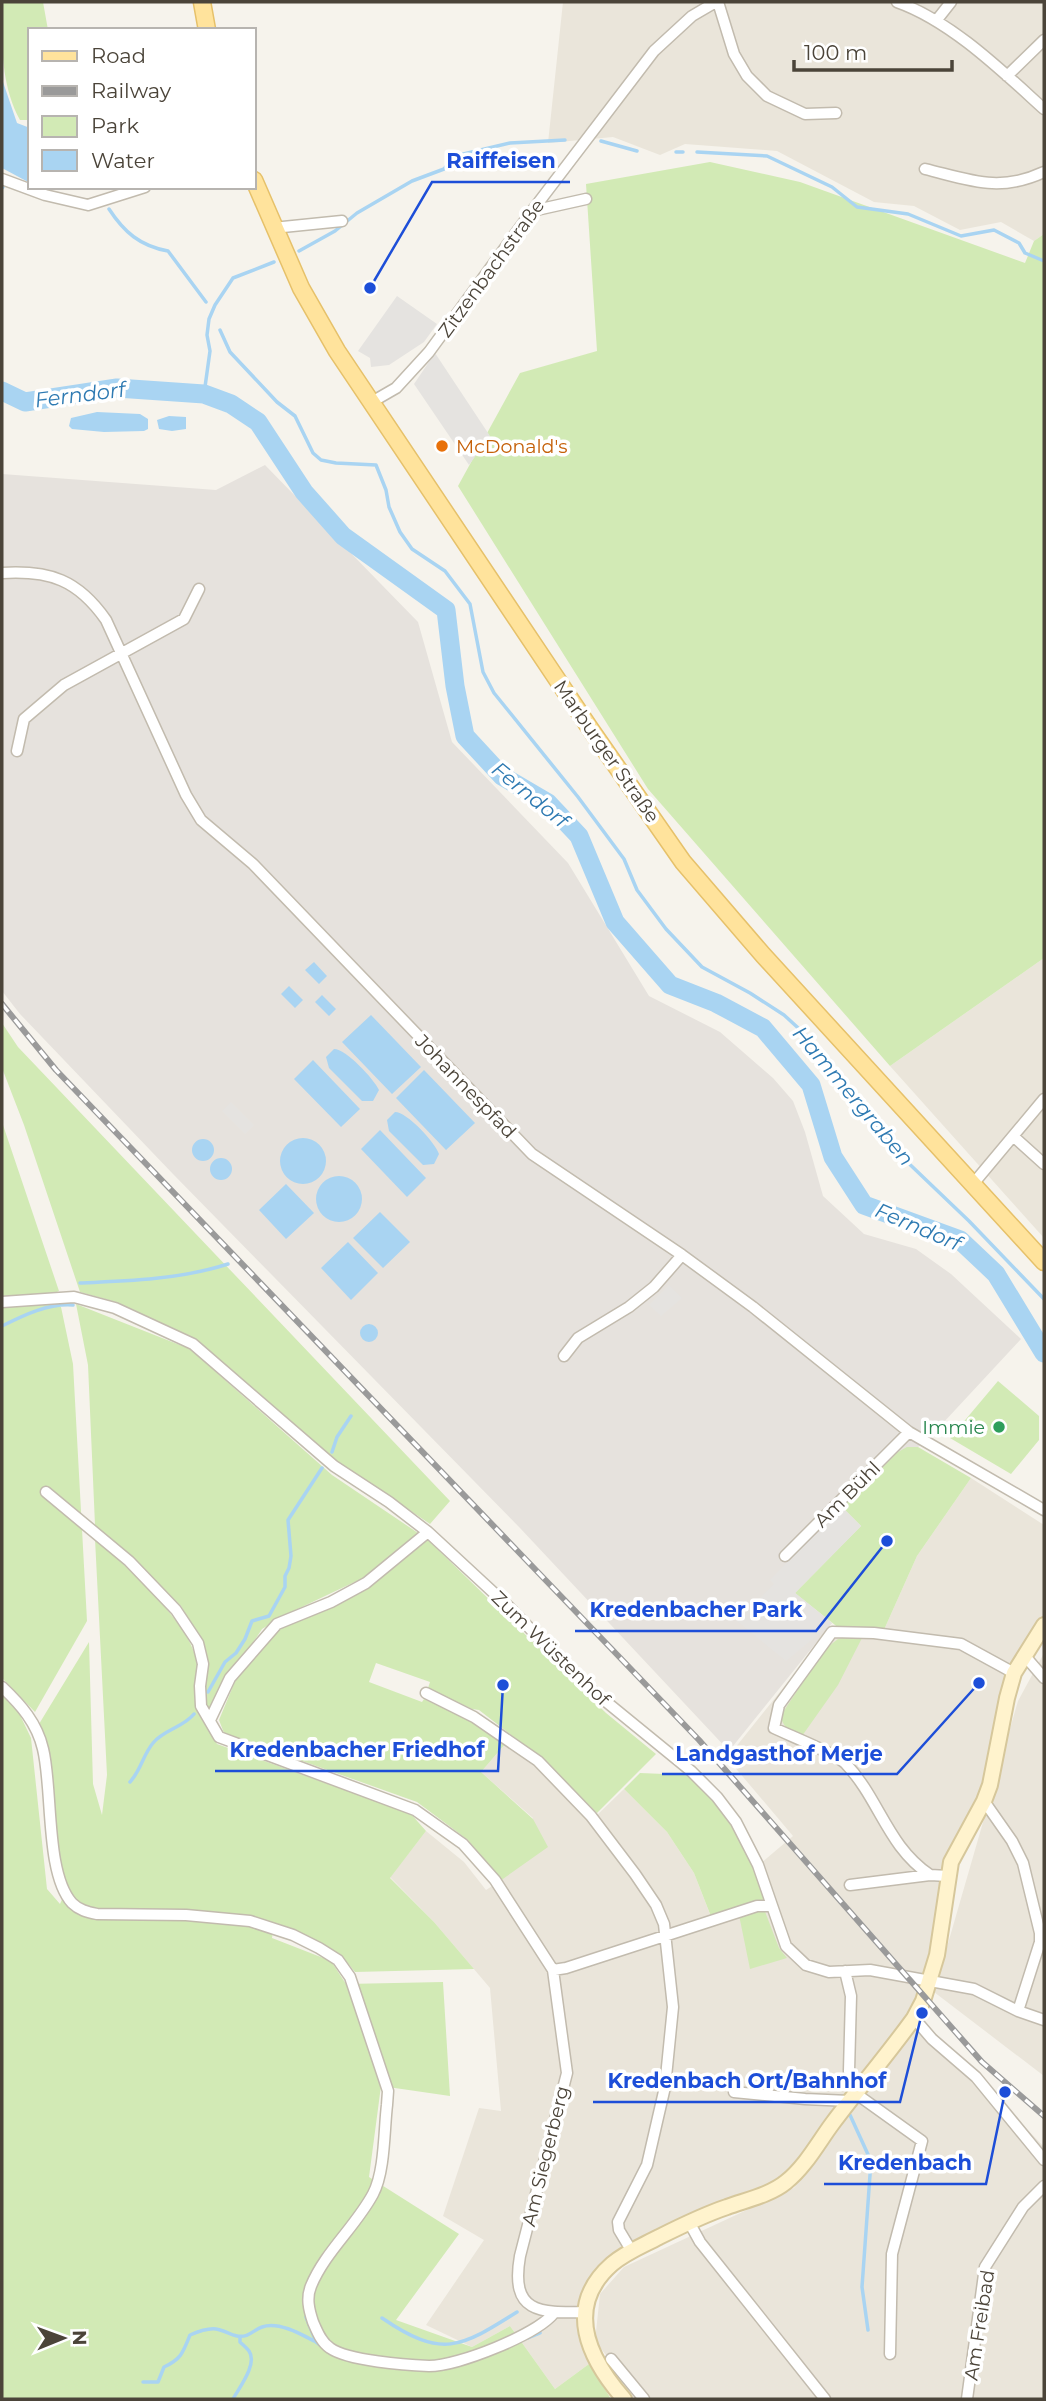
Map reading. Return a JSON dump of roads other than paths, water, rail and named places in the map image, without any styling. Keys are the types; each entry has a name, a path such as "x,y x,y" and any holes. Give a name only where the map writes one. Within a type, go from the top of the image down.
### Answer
{"main road":[{"path":"202,2 204,28"},
{"name":"Marburger Straße","path":"256,185 301,288 370,403 683,862 754,945 1044,1262"},
{"path":"624,2399 607,2379 592,2354 585,2329 589,2298 611,2264 631,2250 689,2222 786,2183 914,2018 930,1981 941,1933 947,1876 957,1848 984,1801 990,1785 1014,1673 1044,1625"}],"street":[{"path":"717,2 734,54 747,76 767,96 805,114 836,113"},
{"name":"Zitzenbachstraße","path":"370,403 396,388 429,352 654,51 692,16 717,2"},
{"path":"897,2 936,21 1007,76 1044,109"},
{"path":"936,21 951,2"},
{"path":"1007,76 1044,40"},
{"path":"925,169 982,184 1003,185 1025,181 1044,172"},
{"path":"2,179 28,189"},
{"path":"29,189 88,205 139,189"},
{"path":"532,211 586,199"},
{"path":"273,228 342,222"},
{"name":"Johannespfad","path":"2,573 50,575 71,584 93,601 123,654 186,795 201,820 253,864 532,1154 682,1255 753,1307 909,1432 1044,1510"},
{"path":"17,751 24,719 64,685 184,619 199,589"},
{"path":"973,1184 1044,1100"},
{"path":"1013,1136 1044,1164"},
{"path":"564,1356 578,1338 629,1307 654,1287 682,1255"},
{"name":"Zum Wüstenhof","path":"2,1303 74,1297 115,1308 193,1345 334,1466 389,1502 428,1532 509,1605 582,1682 691,1772 717,1797 736,1822 758,1865 786,1946 806,1965 830,1972 870,1970 974,1989 1018,2011 1044,2020"},
{"name":"Am Bühl","path":"785,1556 909,1432"},
{"name":"Am Siegerberg","path":"46,1492 129,1561 176,1610 198,1643 203,1664 201,1706 219,1737 415,1810 463,1844 495,1880 553,1970 566,2074 516,2276 519,2292 530,2305 554,2313 586,2312"},
{"path":"210,1720 230,1678 277,1623 331,1602 366,1583 428,1532"},
{"path":"930,1875 913,1863 890,1833 878,1808 844,1762 774,1728 779,1705 832,1632 888,1634 961,1644 1014,1673"},
{"path":"1024,1655 1044,1678"},
{"path":"2,1687 23,1707 43,1748 57,1865 66,1893 74,1905 86,1912 186,1915 250,1921 293,1935 319,1948 338,1960 350,1977 388,2091 387,2105 376,2188 321,2268 309,2292 309,2311 323,2341 331,2349 358,2357 412,2365 449,2364 523,2335 547,2322 554,2313"},
{"path":"426,1693 474,1717 538,1761 592,1816 656,1905 666,1935 673,2007 665,2087 647,2165 618,2222 619,2230 631,2250"},
{"path":"984,1801 1012,1841 1023,1863 1040,1933 1040,1941 1018,2011"},
{"path":"850,1885 930,1875 947,1876"},
{"path":"553,1970 757,1906 772,1906"},
{"path":"845,1971 852,1996 849,2071 852,2097"},
{"path":"914,2018 932,2039 976,2077 1044,2160"},
{"path":"734,2092 805,2099 852,2097 922,2141 892,2254 890,2354"},
{"name":"Am Freibad","path":"967,2399 985,2267 1023,2207 1044,2186"},
{"path":"689,2222 700,2242 825,2399"},
{"path":"611,2358 644,2399"}],"water":[{"path":"2,79 17,123 28,127 28,182 2,168"},
{"path":"97,412 140,414 148,419 148,429 104,432 72,429 69,426 71,418"},
{"path":"169,416 186,417 186,429 159,429 157,420"},
{"path":"314,962 327,976 319,984 305,970"},
{"path":"289,986 303,1000 295,1008 281,994"},
{"path":"322,995 336,1009 329,1016 315,1002"},
{"path":"371,1015 421,1067 392,1094 342,1042"},
{"path":"334,1049 352,1059 372,1079 379,1090 373,1101 362,1101 329,1068 326,1057"},
{"path":"313,1060 360,1109 341,1127 294,1079"},
{"path":"424,1070 475,1123 446,1150 396,1098"},
{"path":"395,1112 413,1122 432,1142 439,1154 434,1164 423,1165 389,1131 387,1120"},
{"path":"380,1130 426,1178 407,1197 361,1149"},
{"path":"303,1138 319,1145 326,1161 319,1177 303,1184 287,1177 280,1161 287,1145"},
{"path":"203,1139 211,1142 214,1150 211,1158 203,1161 195,1158 192,1150 195,1142"},
{"path":"221,1158 229,1161 232,1169 229,1177 221,1180 213,1177 210,1169 213,1161"},
{"path":"339,1176 355,1183 362,1199 355,1215 339,1222 323,1215 316,1199 323,1183"},
{"path":"286,1184 314,1213 286,1239 259,1210"},
{"path":"380,1212 410,1242 383,1268 353,1238"},
{"path":"348,1242 378,1273 351,1300 321,1268"},
{"path":"369,1324 375,1327 378,1333 375,1339 369,1342 363,1339 360,1333 363,1327"}],"waterway":[{"path":"299,251 412,181 444,169 455,156 510,143 565,140"},
{"path":"601,141 637,151"},
{"path":"676,152 683,152"},
{"path":"697,152 767,156 832,187 857,207 908,214 961,236 994,230 1019,243 1025,253 1044,261"},
{"name":"Hammergraben","path":"109,209 121,225 141,242 168,251 206,302"},
{"path":"204,394 210,351 207,335 209,319 215,305 233,278 274,262"},
{"name":"Hammergraben","path":"220,330 230,352 277,402 295,416 313,453 321,460 376,465 400,532 412,549 445,571 470,604 483,672 494,693 624,859 637,890 666,929 702,967 784,1015 808,1037 900,1155 969,1221 1044,1299"},
{"name":"Ferndorf","path":"2,391 25,402 117,388 204,394 231,404 258,422 304,492 343,536 446,610 455,686 465,736 502,776 548,803 579,836 615,922 670,985 716,1003 763,1028 811,1085 833,1157 864,1205 960,1240 996,1274 1044,1353"},
{"path":"80,1283 174,1276 228,1264"},
{"path":"2,1326 46,1308 73,1305"},
{"path":"332,1452 337,1437 351,1416"},
{"path":"208,1692 225,1662 236,1653 245,1639 252,1621 269,1616 285,1587 291,1556 288,1520 322,1468"},
{"path":"130,1782 153,1743 194,1714"},
{"path":"850,2115 871,2161 862,2287 868,2330"},
{"path":"382,2318 420,2339 436,2344 451,2344 480,2334 517,2312"},
{"path":"306,2317 316,2342 334,2355"},
{"path":"143,2382 158,2382 164,2367 181,2355 190,2335 203,2330 216,2329 241,2336 262,2327 275,2326 289,2329 314,2341"},
{"path":"528,2338 540,2333"},
{"path":"233,2399 247,2376 251,2362 249,2351 240,2342 240,2337"}],"railway":[{"path":"2,1004 56,1070 699,1740 982,2062 1044,2116"}],"place":[{"name":"Raiffeisen","path":"370,288"},
{"name":"McDonald's","path":"442,446"},
{"name":"Immie","path":"999,1427"},
{"name":"Kredenbacher Park","path":"887,1541"},
{"name":"Landgasthof Merje","path":"979,1683"},
{"name":"Kredenbacher Friedhof","path":"503,1685"},
{"name":"Kredenbach Ort/Bahnhof","path":"922,2013"},
{"name":"Kredenbach","path":"1005,2092"}]}
